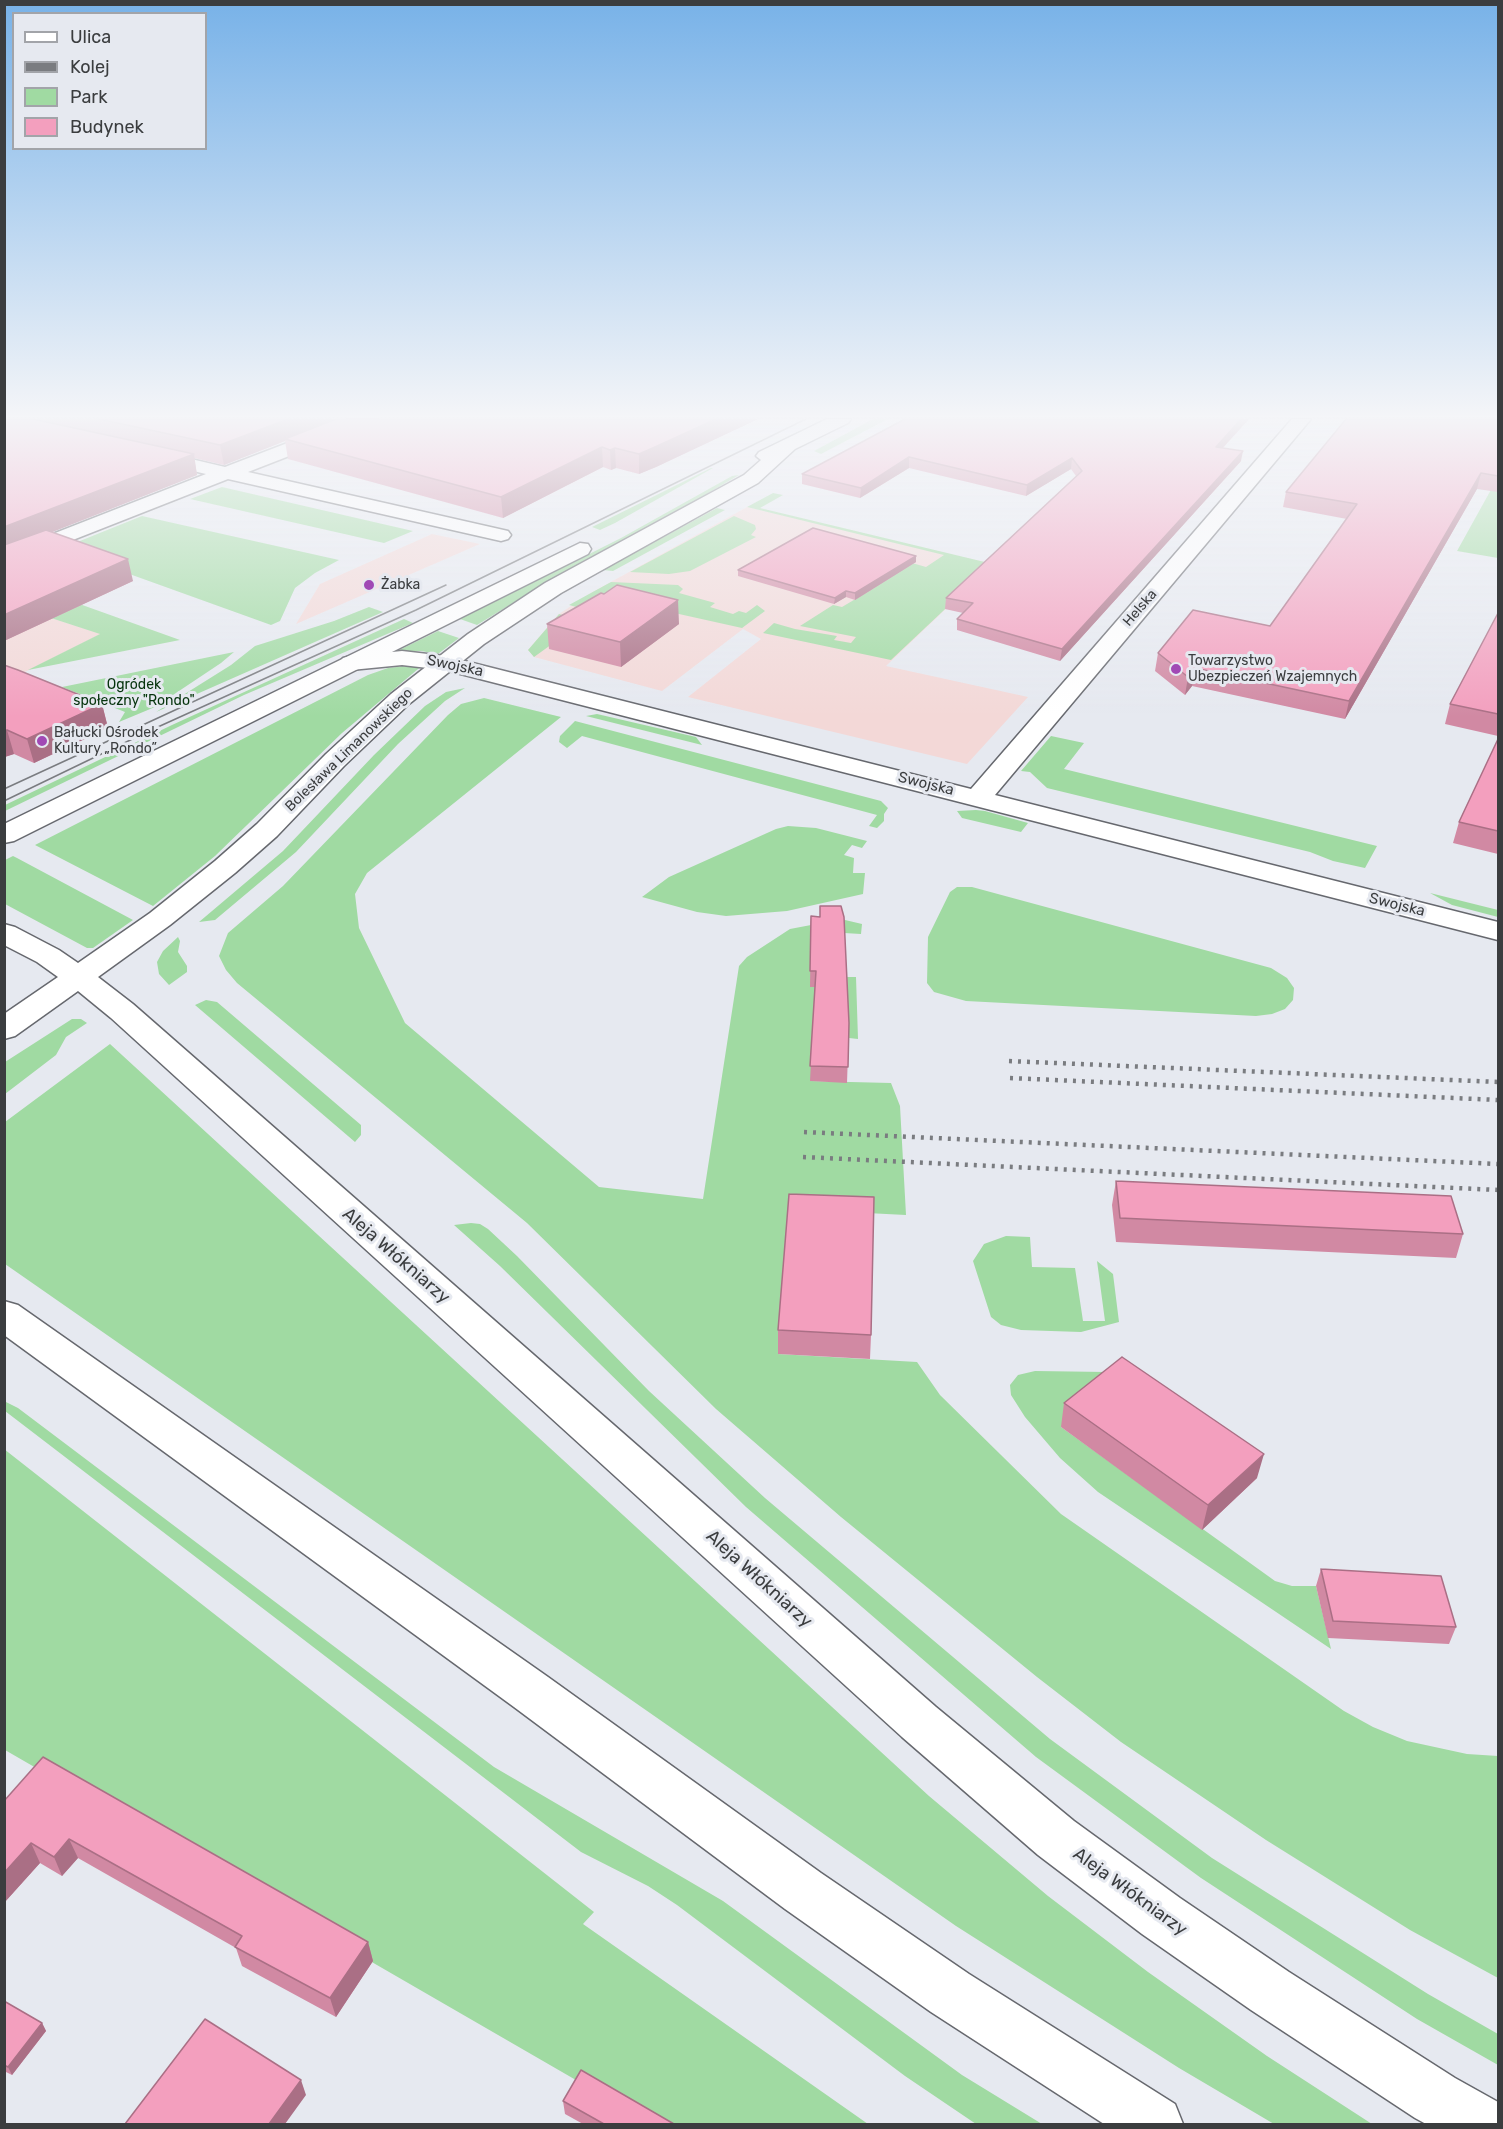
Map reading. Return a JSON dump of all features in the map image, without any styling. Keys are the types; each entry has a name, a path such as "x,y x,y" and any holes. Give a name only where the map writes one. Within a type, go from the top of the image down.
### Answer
{"main road":[{"path":"4,561 112,518"},
{"path":"427,518 501,535"},
{"name":"Bolesława Limanowskiego","path":"4,836 639,518"},
{"name":"Bolesława Limanowskiego","path":"4,1029 80,978 165,915 234,859 267,830 371,725 485,632 553,588 678,518"},
{"name":"Helska","path":"978,798 1217,518"},
{"name":"Swojska","path":"351,663 402,658 445,663 1498,931"},
{"name":"Aleja Włókniarzy","path":"4,933 80,978 134,1022 212,1094 919,1722 1056,1838 1161,1916 1270,1991 1435,2098 1481,2124"},
{"path":"4,1315 531,1692 803,1891 950,1993 1155,2124"}],"shaded area":[{"path":"726,518 796,518 993,564 886,666 1028,697 967,764 688,697 761,639 743,629 662,691 534,657 528,650 559,614 589,594"},
{"path":"432,534 480,544 296,624 320,584"},
{"path":"5,603 101,634 5,682"}],"green space":[{"path":"136,518 153,518 339,560 315,573 295,588 280,621 271,625 60,549"},
{"path":"275,518 358,518 413,531 384,543"},
{"path":"609,518 623,518 600,530 592,527"},
{"path":"656,518 665,518 557,576 477,625 460,619"},
{"path":"698,518 710,518 613,571 603,570"},
{"path":"730,518 739,518 755,525 756,529 751,535 756,537 690,571 669,574 630,572"},
{"path":"794,518 803,518 993,564 891,660 763,633 774,623 837,636 834,640 851,643 856,637 800,626 833,605 842,607 874,588 905,561 926,567 944,555"},
{"path":"1475,518 1498,518 1498,558 1457,551"},
{"path":"7,578 180,640 28,670 100,634 5,603 4,579"},
{"path":"611,582 678,585 683,589 679,593 715,603 710,607 733,614 739,611 746,613 757,605 765,611 742,628 625,602 580,608 569,605"},
{"path":"369,607 383,612 156,712 231,665 255,646 334,621"},
{"path":"559,614 584,621 534,657 528,650"},
{"path":"404,619 413,623 244,695 5,811 5,805 172,725"},
{"path":"438,631 459,638 438,654 421,651 395,652"},
{"name":"Ogródek społeczny \"Rondo\"","path":"234,652 155,707 119,722 125,712 62,687"},
{"path":"424,664 342,733 215,856 153,906 35,845 368,675 388,668"},
{"path":"465,688 445,701 398,744 296,852 215,920 199,922 283,851 374,755 425,706 446,692"},
{"path":"484,698 561,717 367,873 355,894 359,928 405,1023 599,1187 703,1199 739,966 747,957 790,929 845,920 862,924 861,934 844,933 845,977 856,977 858,1039 849,1038 810,1081 891,1083 900,1106 906,1215 788,1209 778,1354 917,1362 940,1395 1061,1514 1344,1711 1373,1727 1407,1741 1467,1754 1498,1756 1498,1978 1410,1930 1266,1840 1121,1742 1037,1677 841,1517 716,1409 527,1223 237,983 226,970 219,956 228,933 283,886 448,715 461,704"},
{"path":"597,714 696,737 702,745 586,716"},
{"path":"575,721 881,801 888,808 884,814 884,821 877,828 869,826 877,815 582,736 567,748 559,742 560,736"},
{"path":"1051,736 1084,743 1064,769 1377,846 1365,868 1333,861 1310,852 1047,788 1030,772 1021,771"},
{"path":"976,810 1028,823 1021,832 962,818 957,811"},
{"path":"788,826 816,828 867,841 862,848 852,845 844,855 854,858 853,873 865,873 863,894 787,911 726,916 697,912 642,897 669,877 776,829"},
{"path":"13,856 133,920 93,948 87,948 5,904 5,860"},
{"path":"957,887 972,887 1271,968 1287,978 1294,988 1293,1000 1285,1009 1272,1014 1256,1016 966,1001 934,992 927,983 928,937 950,892"},
{"path":"1430,893 1498,910 1498,917 1452,905"},
{"path":"178,937 180,941 178,952 187,966 187,972 169,985 159,974 157,962 163,951"},
{"path":"206,1000 217,1002 361,1125 361,1135 355,1142 195,1005"},
{"path":"72,1019 81,1019 87,1023 66,1037 56,1055 5,1094 5,1062"},
{"path":"110,1044 929,1796 1048,1896 1148,1972 1267,2056 1372,2124 1274,2124 1179,2068 956,1926 5,1264 5,1122"},
{"path":"480,1224 488,1229 517,1256 649,1391 765,1498 1050,1739 1212,1858 1428,1994 1498,2034 1498,2065 1417,2019 1201,1878 1036,1757 746,1507 500,1266 454,1225"},
{"path":"1006,1236 1030,1237 1032,1267 1075,1268 1083,1321 1105,1321 1097,1261 1113,1274 1119,1322 1081,1332 1021,1330 1001,1325 991,1317 973,1261 984,1244"},
{"path":"1035,1371 1107,1372 1061,1427 1275,1581 1292,1586 1316,1586 1331,1649 1098,1492 1060,1458 1025,1417 1011,1395 1010,1385 1018,1375"},
{"path":"4,1401 18,1408 494,1767 723,1901 962,2075 1042,2124 976,2124 905,2076 677,1905 648,1886 581,1852 5,1411"},
{"path":"4,1449 594,1912 583,1924 868,2124 652,2124 5,1750"}],"building":[{"path":"4,518 27,518 4,527"},
{"path":"1031,518 1181,518 1062,649 957,619 973,603 946,598"},
{"path":"1347,518 1455,518 1349,701 1195,668 1188,677 1158,653 1193,610 1270,626"},
{"path":"813,528 916,556 855,593 846,591 835,598 738,570"},
{"path":"46,530 128,559 4,615 4,545"},
{"path":"617,585 678,600 620,642 547,624 601,593 604,594"},
{"path":"1498,613 1498,714 1450,704"},
{"path":"4,665 102,704 27,739 7,730 4,731"},
{"path":"1498,739 1498,831 1459,822"},
{"path":"820,906 841,906 844,917 849,1023 848,1067 810,1066 816,971 810,971 811,916 820,917"},
{"path":"1116,1181 1451,1196 1463,1234 1120,1218"},
{"path":"789,1194 874,1197 871,1335 778,1330"},
{"path":"1122,1357 1264,1454 1208,1505 1064,1403"},
{"path":"1321,1569 1441,1576 1456,1627 1333,1621"},
{"path":"43,1757 368,1942 330,1998 235,1947 242,1936 69,1839 54,1857 31,1843 4,1873 4,1801"},
{"path":"4,2001 42,2023 8,2067 4,2065"},
{"path":"205,2019 301,2080 269,2124 125,2124"},
{"path":"581,2070 674,2124 604,2124 563,2101"}],"tram line":[{"path":"4,801 149,731 416,610 603,518"},
{"path":"4,789 446,585"}],"railway":[{"path":"1009,1061 1498,1082"},
{"path":"1010,1078 1498,1100"},
{"path":"804,1132 1498,1164"},
{"path":"803,1157 1498,1190"}],"place":[{"name":"Żabka","path":"369,585"},
{"name":"Towarzystwo Ubezpieczeń Wzajemnych","path":"1176,669"},
{"name":"Bałucki Ośrodek Kultury „Rondo”","path":"42,741"}]}
